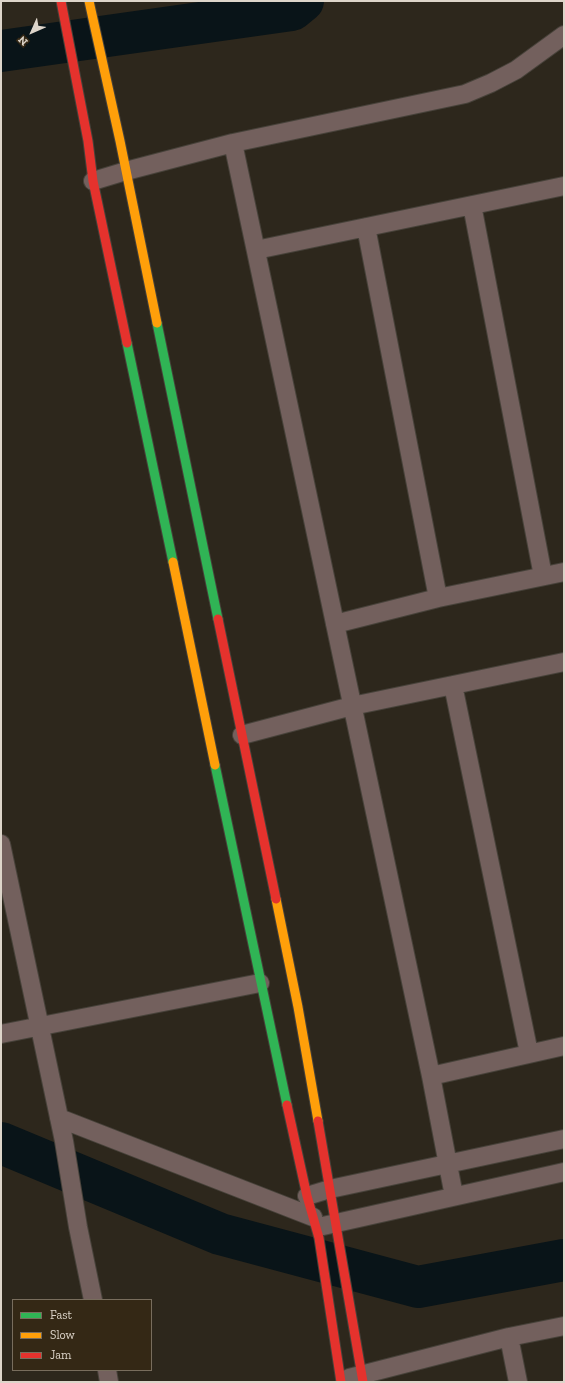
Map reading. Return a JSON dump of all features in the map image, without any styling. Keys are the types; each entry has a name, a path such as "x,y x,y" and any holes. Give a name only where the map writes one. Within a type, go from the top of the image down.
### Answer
{"street":[{"path":"61,1 88,141 94,181 260,983 307,1196 316,1227 341,1381 362,1379 509,1337 564,1326"},
{"path":"89,1 120,141 298,1007 362,1379"},
{"path":"94,181 126,171 233,143 466,94 516,70 564,35"},
{"path":"233,143 431,1076 454,1196"},
{"path":"256,250 564,186"},
{"path":"472,205 543,576"},
{"path":"366,227 438,598"},
{"path":"335,624 438,598 564,572"},
{"path":"242,735 352,706 453,685 563,666"},
{"path":"453,685 530,1054"},
{"path":"1,844 64,1141 78,1227 93,1299"},
{"path":"1,1034 260,983"},
{"path":"431,1076 564,1046"},
{"path":"59,1118 316,1227 336,1232 454,1196 564,1172"},
{"path":"307,1196 330,1189 564,1139"},
{"path":"509,1337 518,1382"},
{"path":"107,1371 109,1382"}],"waterway":[{"path":"1,51 292,10 303,1"},
{"path":"1,1143 220,1234 418,1287 564,1260"}],"traffic: fast":[{"path":"157,323 218,619"},
{"path":"127,343 173,562"},
{"path":"215,765 287,1105"}],"traffic: slow":[{"path":"89,1 120,141 157,323"},
{"path":"173,562 215,765"},
{"path":"276,899 298,1007 318,1121"}],"traffic: jam":[{"path":"61,1 88,141 93,181 127,343"},
{"path":"218,619 276,899"},
{"path":"287,1105 307,1196 319,1238 341,1382"},
{"path":"318,1121 363,1382"}]}
